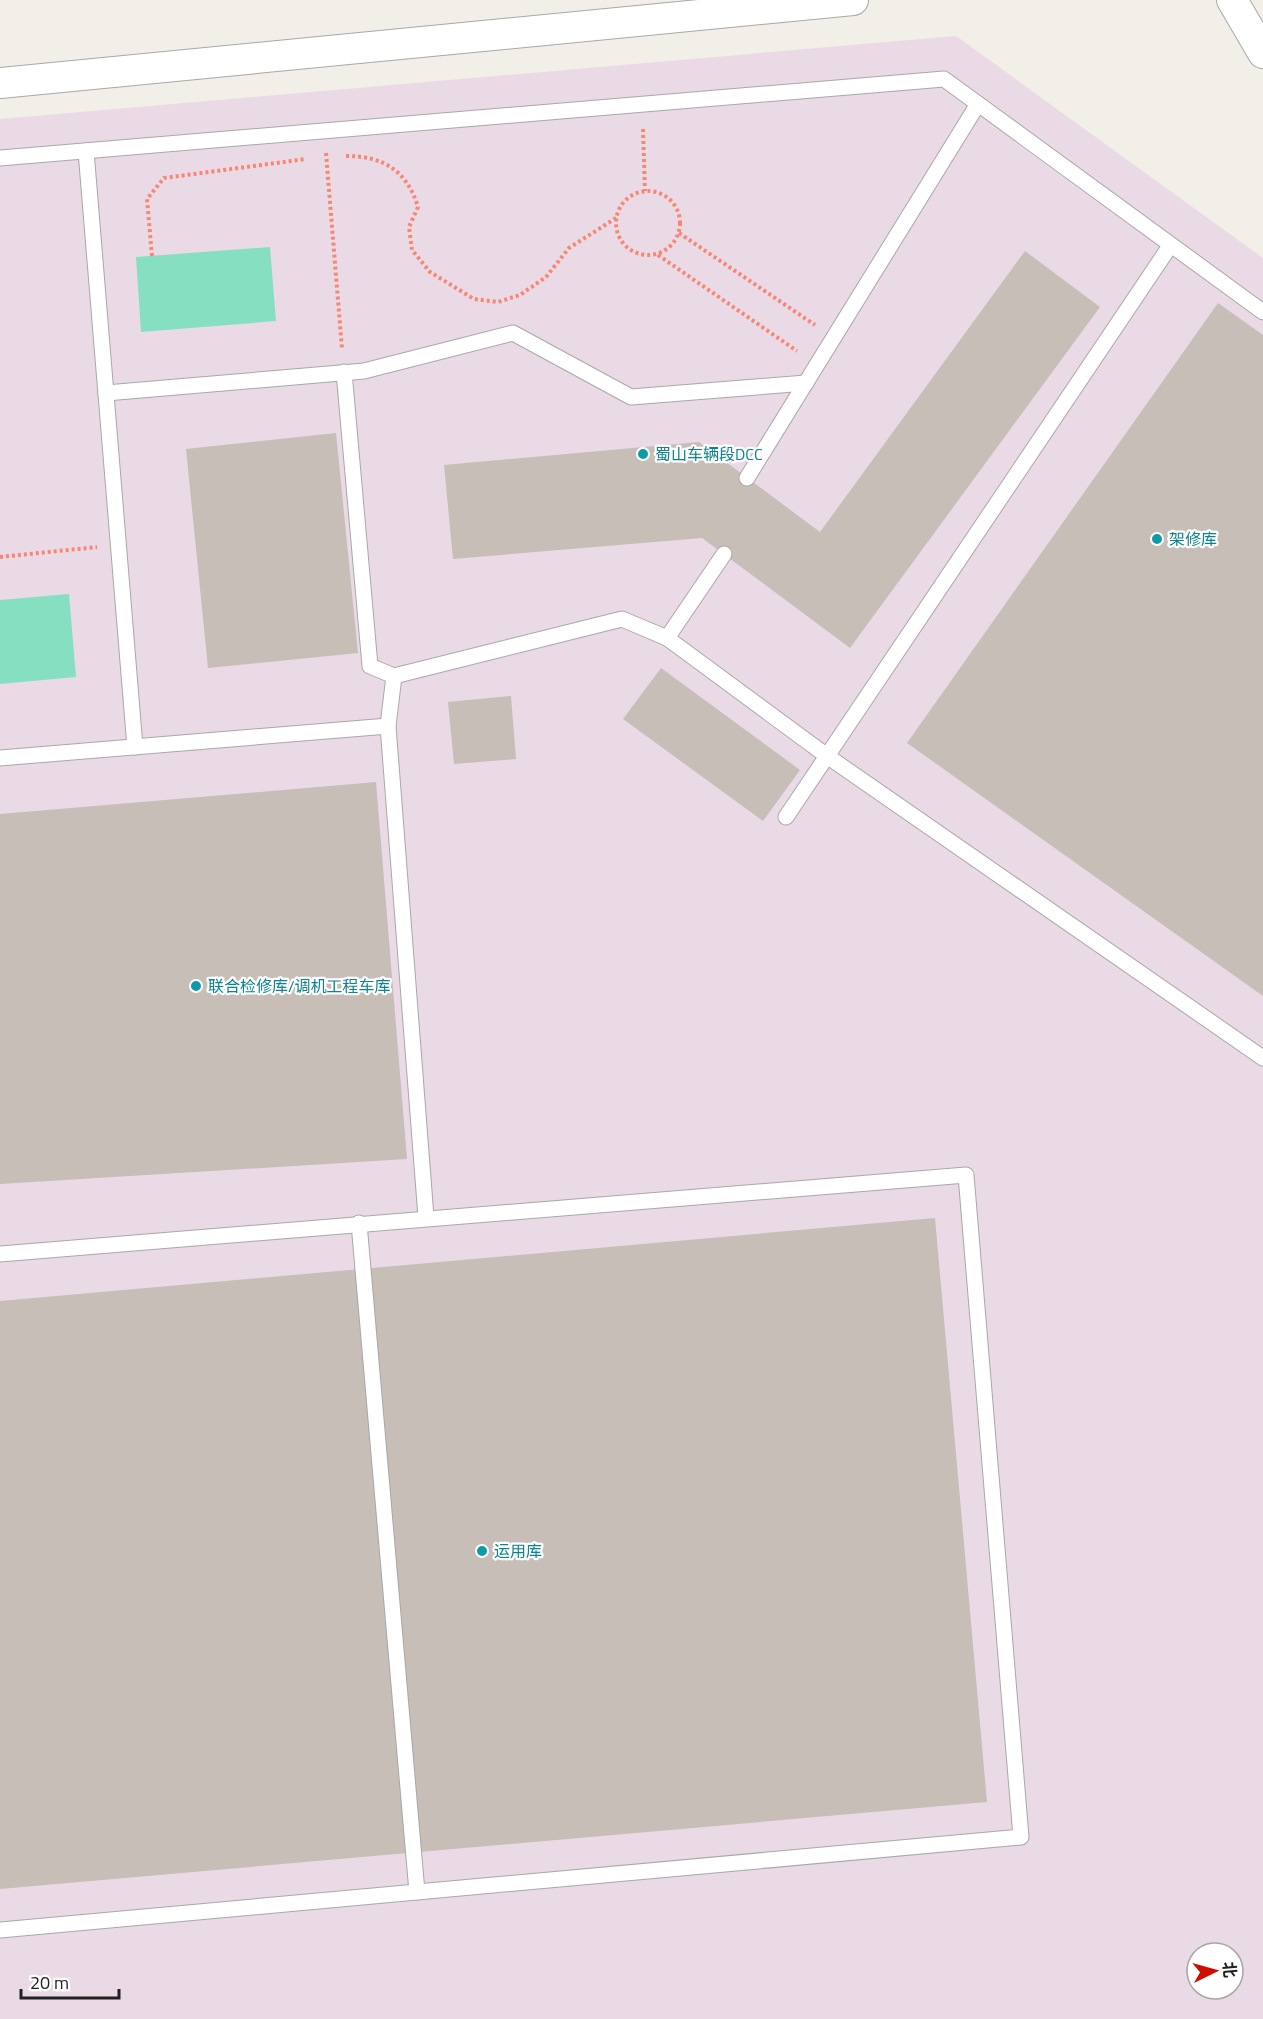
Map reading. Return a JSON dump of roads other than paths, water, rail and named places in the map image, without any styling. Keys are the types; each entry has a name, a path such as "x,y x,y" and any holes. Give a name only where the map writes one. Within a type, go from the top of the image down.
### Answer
{"street":[{"path":"0,83 751,5 853,0"},
{"path":"1232,0 1263,54"}],"lane":[{"path":"0,158 944,79 1263,312"},
{"path":"747,478 978,104"},
{"path":"86,151 135,747"},
{"path":"786,817 1170,246"},
{"path":"106,393 364,371 513,333 631,397 806,383"},
{"path":"344,372 370,666 394,676 622,619 667,638 827,756 1263,1058"},
{"path":"667,638 724,554"},
{"path":"394,676 388,726 426,1217"},
{"path":"0,758 388,726"},
{"path":"0,1254 426,1217 966,1175 1021,1837 0,1930"},
{"path":"359,1223 417,1892"}],"place":[{"name":"蜀山车辆段DCC","path":"643,454"},
{"name":"架修库","path":"1157,539"},
{"name":"联合检修库/调机工程车库","path":"196,986"},
{"name":"运用库","path":"482,1551"}]}
